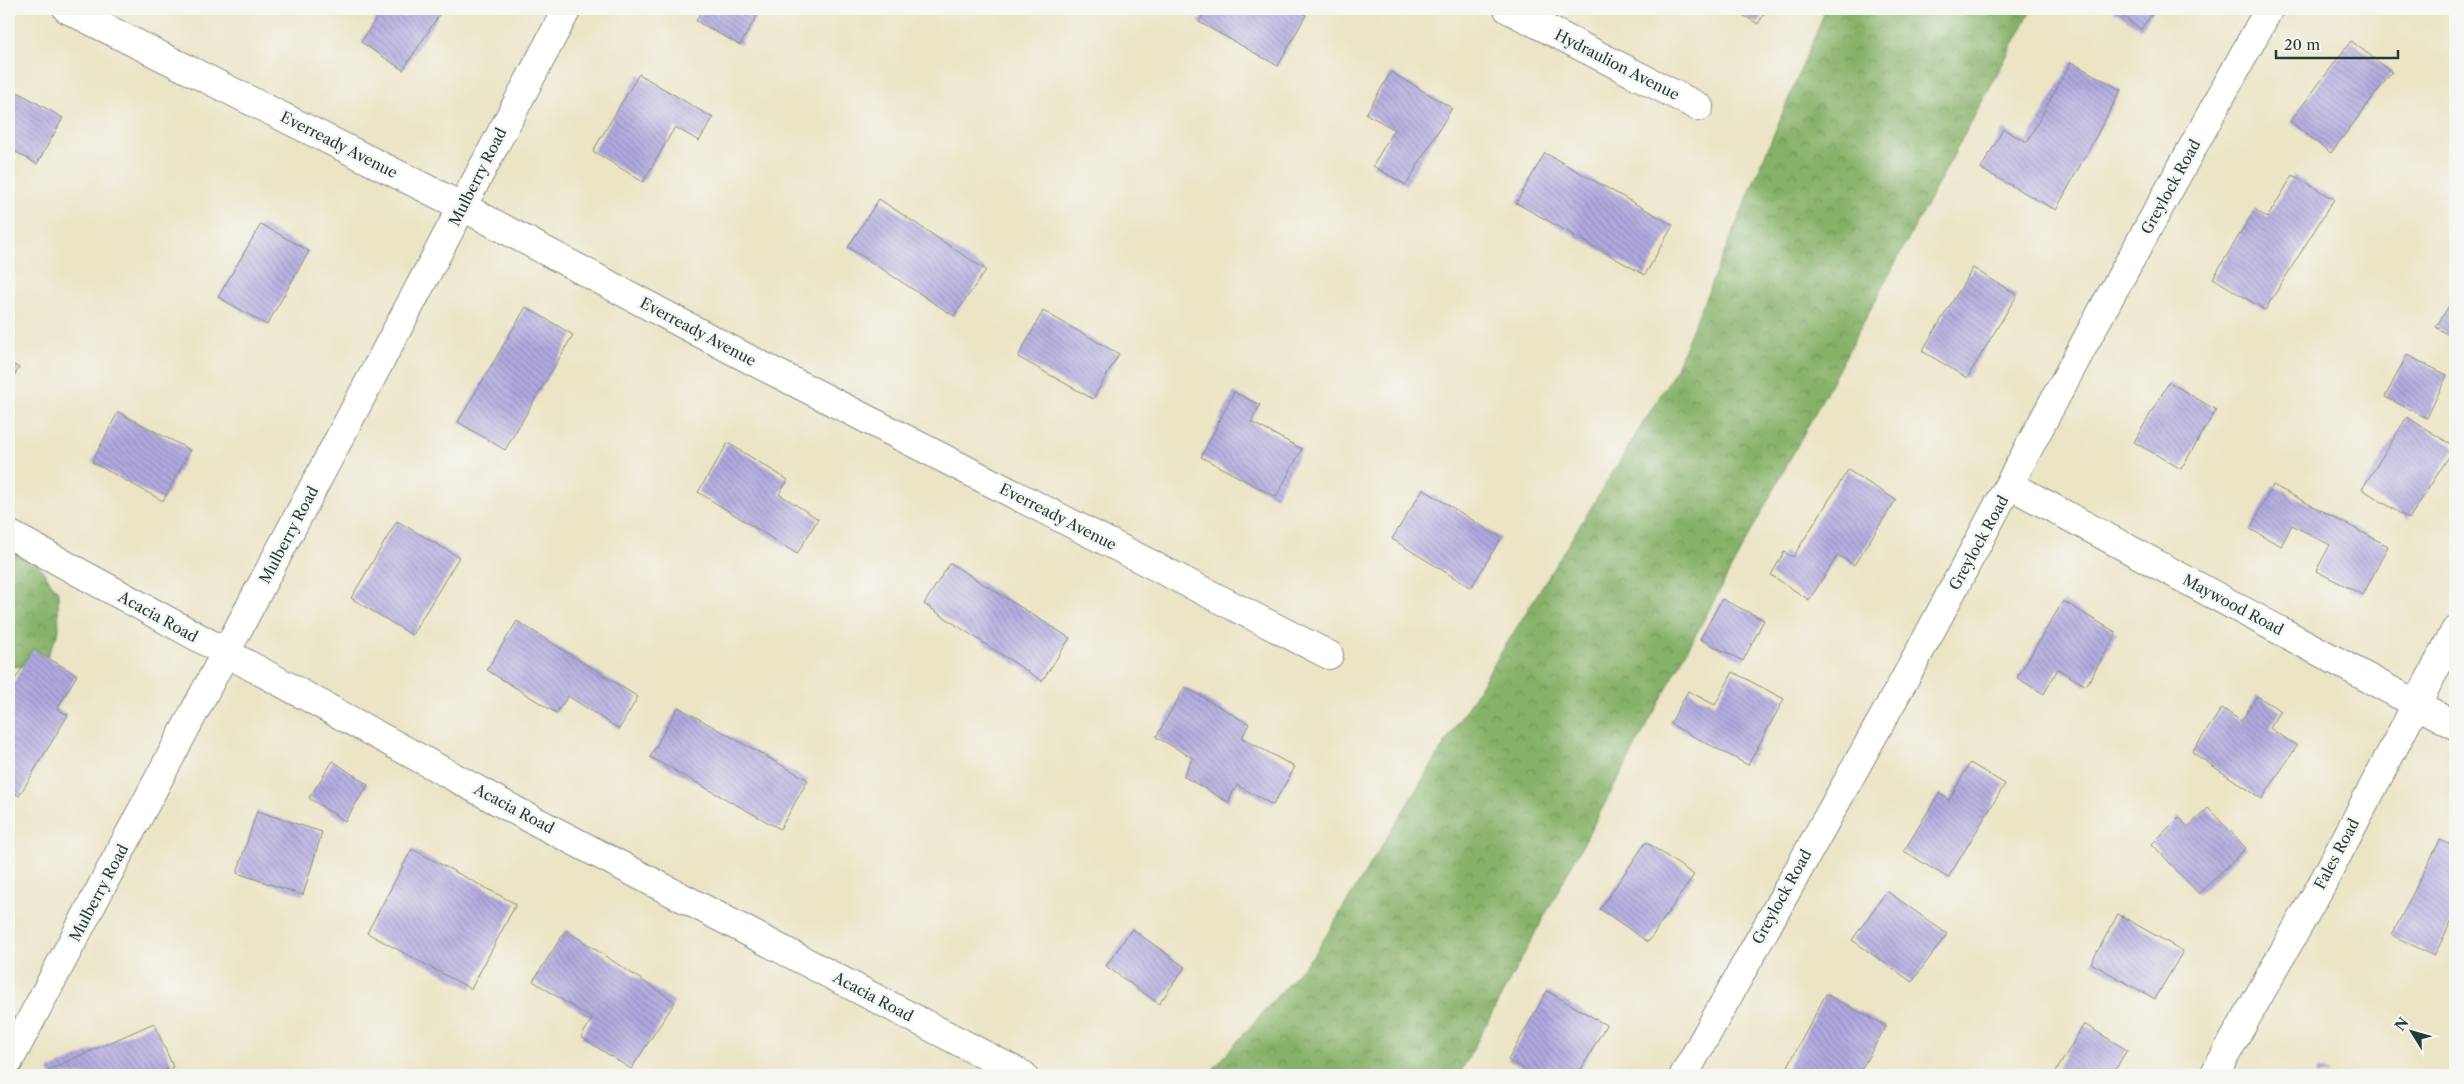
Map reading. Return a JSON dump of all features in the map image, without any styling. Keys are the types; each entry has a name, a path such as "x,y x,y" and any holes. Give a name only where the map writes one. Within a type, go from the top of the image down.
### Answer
{"street":[{"name":"Everready Avenue","path":"67,9 463,207 745,357 1329,655"},
{"name":"Mulberry Road","path":"9,1061 567,9"},
{"name":"Hydraulion Avenue","path":"1508,9 1699,107"},
{"name":"Greylock Road","path":"1684,1075 2010,485 2096,322 2269,9"},
{"name":"Maywood Road","path":"2010,485 2455,725"},
{"name":"Acacia Road","path":"9,534 226,655 518,812 1024,1075"},
{"name":"Fales Road","path":"2214,1075 2322,884 2455,631"}],"green space":[{"path":"1826,9 2032,9 1459,1075 1212,1075 1215,1067 1316,952 1674,373"},
{"path":"9,525 58,592 59,631 43,665 9,667"}],"building":[{"path":"378,9 443,9 403,70 361,42 381,11"},
{"path":"703,9 761,9 740,45 696,21"},
{"path":"1207,9 1295,9 1306,15 1278,66 1199,22"},
{"path":"1733,9 1767,9 1758,24"},
{"path":"2111,9 2155,9 2141,29"},
{"path":"2351,41 2392,72 2331,153 2290,122"},
{"path":"2071,62 2121,90 2056,210 1981,169 2003,129 2027,142"},
{"path":"1391,72 1452,108 1406,185 1373,166 1394,129 1366,114"},
{"path":"639,74 713,118 699,141 675,127 643,182 593,151"},
{"path":"9,87 63,118 37,164 9,148"},
{"path":"1545,153 1673,225 1645,275 1516,203"},
{"path":"2293,175 2334,199 2265,310 2213,278 2255,209 2267,218"},
{"path":"879,199 986,270 954,316 848,247"},
{"path":"261,224 309,251 267,325 218,297"},
{"path":"1973,268 2017,295 1967,378 1922,351"},
{"path":"2455,296 2455,339 2436,327"},
{"path":"526,307 573,335 505,450 458,422"},
{"path":"1043,311 1119,354 1093,399 1018,357"},
{"path":"2407,355 2447,375 2427,418 2385,397"},
{"path":"9,362 19,368 9,384"},
{"path":"2169,382 2216,410 2181,469 2134,442"},
{"path":"1234,392 1260,405 1251,422 1302,449 1276,497 1201,457"},
{"path":"118,412 190,450 163,501 92,462"},
{"path":"2407,417 2455,447 2409,519 2362,489"},
{"path":"728,443 788,480 779,494 818,519 797,554 698,492"},
{"path":"1848,470 1896,500 1854,565 1838,555 1809,600 1771,575 1784,552 1793,557"},
{"path":"2273,485 2388,546 2363,595 2316,571 2330,545 2292,525 2281,546 2250,529"},
{"path":"1423,489 1501,538 1471,588 1392,539"},
{"path":"397,521 459,557 412,635 351,598"},
{"path":"950,563 1070,638 1042,681 924,604"},
{"path":"1722,599 1764,620 1743,661 1700,639"},
{"path":"2063,601 2117,633 2086,686 2058,669 2044,694 2017,678"},
{"path":"517,621 638,697 619,729 568,696 556,713 487,670"},
{"path":"33,649 77,675 57,709 68,715 19,796 9,789 9,690"},
{"path":"1733,672 1784,699 1748,765 1670,724 1688,691 1715,705"},
{"path":"1185,687 1249,724 1242,738 1295,767 1273,805 1237,785 1228,802 1183,776 1193,758 1156,737"},
{"path":"2257,696 2281,711 2270,728 2297,746 2262,799 2192,752 2222,708 2241,721"},
{"path":"678,707 808,780 780,829 650,757"},
{"path":"333,761 368,785 345,821 309,798"},
{"path":"1970,763 2005,784 1948,878 1904,851 1939,793 1949,800"},
{"path":"2208,808 2246,848 2199,894 2152,844 2179,817 2188,827"},
{"path":"257,811 322,832 303,895 237,873"},
{"path":"2440,840 2455,847 2455,914 2434,956 2392,935"},
{"path":"1646,842 1694,875 1648,942 1600,909"},
{"path":"412,849 516,904 471,989 367,933"},
{"path":"1887,891 1947,934 1912,982 1852,940"},
{"path":"2118,914 2183,951 2155,999 2091,963"},
{"path":"1132,929 1185,967 1159,1004 1106,966"},
{"path":"566,930 675,1002 631,1069 581,1037 592,1019 533,981"},
{"path":"1547,991 1606,1025 1578,1075 1535,1075 1508,1060"},
{"path":"1826,994 1886,1026 1858,1075 1796,1075 1786,1070"},
{"path":"154,1023 173,1067 153,1075 50,1075 48,1070"},
{"path":"2084,1024 2127,1050 2112,1075 2054,1075"},
{"path":"2318,1069 2330,1075 2315,1075"}]}
